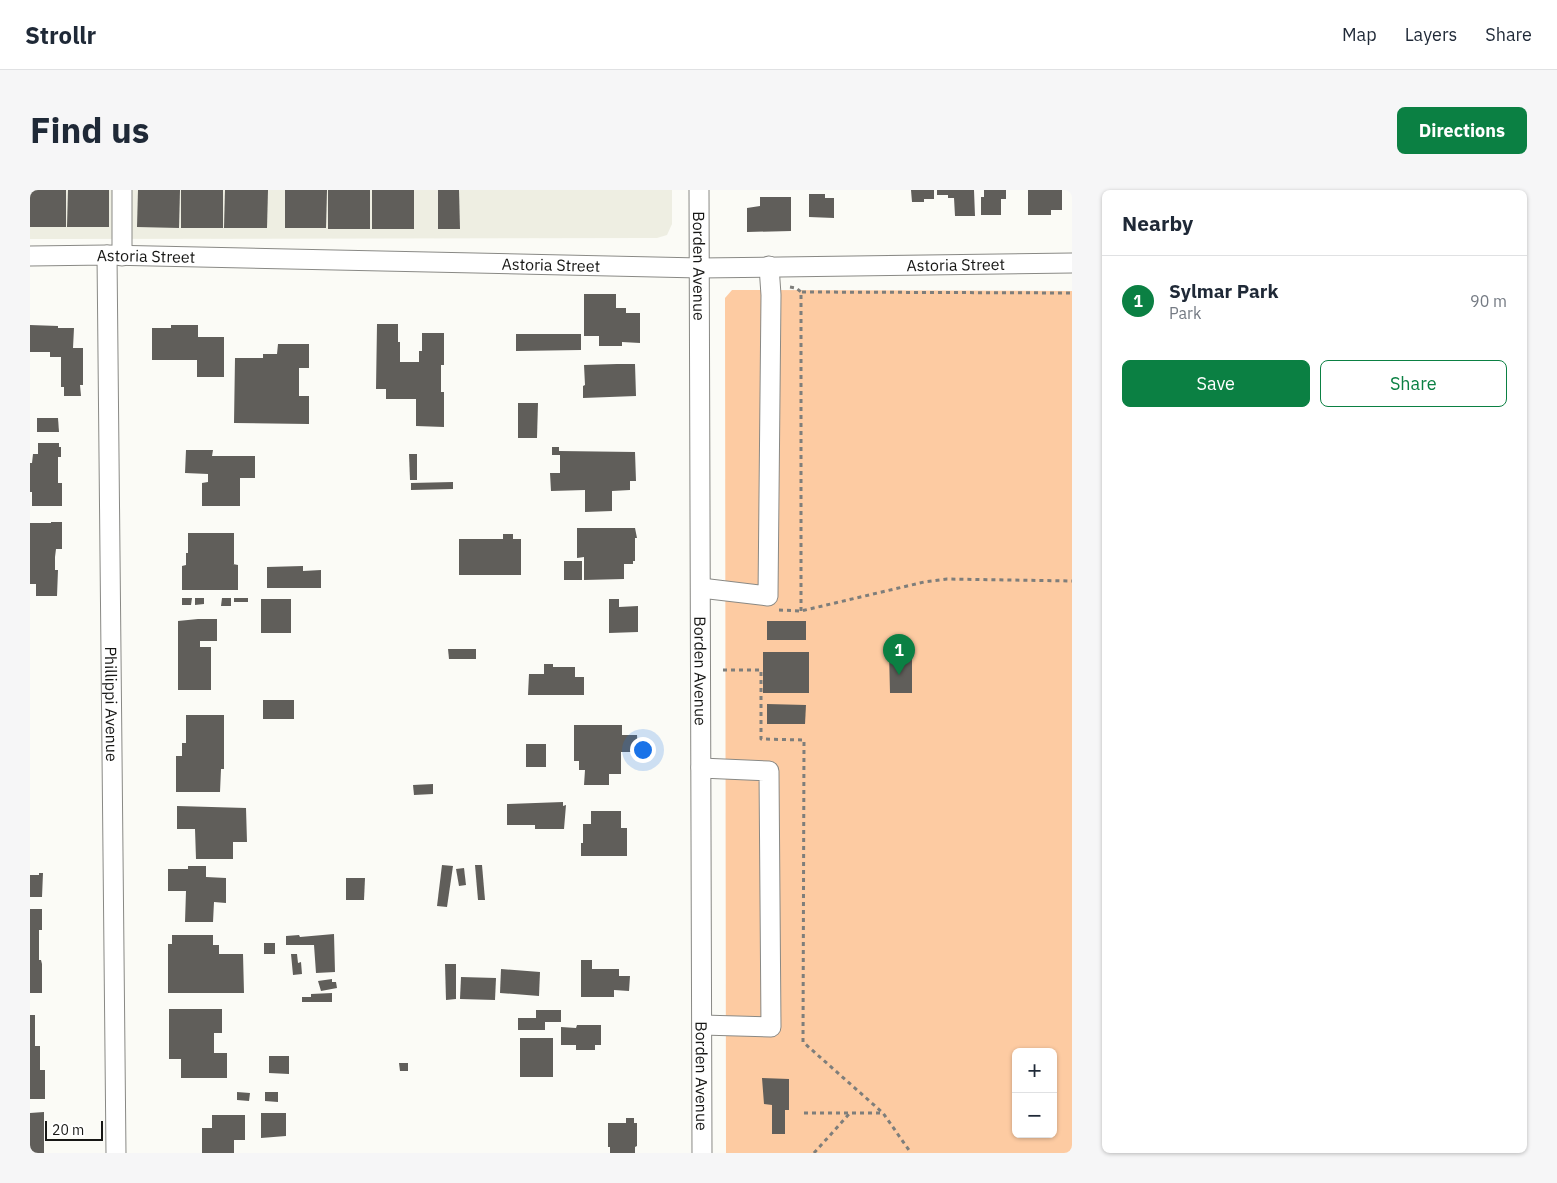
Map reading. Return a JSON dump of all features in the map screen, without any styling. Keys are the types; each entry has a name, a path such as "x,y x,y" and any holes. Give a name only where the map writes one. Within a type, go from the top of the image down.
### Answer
{"street":[{"name":"Phillippi Avenue","path":"116,1153 115,256 122,190"},
{"name":"Borden Avenue","path":"699,190 702,1153"},
{"name":"Astoria Street","path":"30,256 115,256 700,268 1072,263"},
{"path":"701,588 768,596 770,266"},
{"path":"701,768 770,771 771,1027 702,1025"}],"path":[{"path":"801,611 801,292 1072,293"},
{"path":"772,610 801,611 947,578 1072,581"},
{"path":"723,670 761,670 761,739 804,740 803,1042 883,1113 911,1153"},
{"path":"804,1113 883,1113"},
{"path":"814,1153 850,1113"}],"shaded area":[{"path":"30,190 672,190 672,224 667,235 657,238 30,239"},
{"path":"732,290 1072,291 1072,1153 726,1153 725,298"}],"building":[{"path":"30,190 66,190 66,227 30,227"},
{"path":"68,190 109,190 109,227 67,227"},
{"path":"138,190 180,190 179,228 137,227"},
{"path":"181,190 223,190 223,228 181,228"},
{"path":"225,190 268,190 267,228 224,228"},
{"path":"285,190 327,190 326,228 285,228"},
{"path":"328,190 370,190 370,229 328,229"},
{"path":"372,190 414,190 414,229 372,229"},
{"path":"438,190 459,190 460,229 438,229"},
{"path":"911,190 934,190 934,199 924,199 924,202 912,202"},
{"path":"937,190 974,190 975,216 955,216 954,198 948,198 948,195 937,195"},
{"path":"984,190 1006,190 1006,199 1001,199 1001,215 981,215 981,197 984,197"},
{"path":"1028,190 1062,190 1062,210 1051,210 1051,215 1028,215"},
{"path":"809,194 825,194 825,198 834,198 834,218 809,217"},
{"path":"760,197 791,197 791,231 747,232 747,208 760,206"},
{"path":"584,294 616,294 616,308 626,308 626,313 640,313 640,343 622,342 622,346 599,346 599,336 584,336"},
{"path":"377,324 398,324 400,362 419,362 419,351 422,351 422,333 444,333 444,365 441,365 441,392 444,392 444,427 416,426 416,399 386,399 386,389 376,389"},
{"path":"30,325 74,328 73,348 83,348 83,385 80,385 81,396 64,396 64,387 61,387 61,357 50,357 50,352 30,352"},
{"path":"171,325 198,325 198,337 224,337 224,377 197,377 197,360 152,360 152,328 171,328"},
{"path":"516,334 581,334 581,350 516,351"},
{"path":"278,344 309,344 309,368 299,368 299,396 309,396 309,424 234,423 235,358 263,358 263,354 277,354"},
{"path":"635,364 636,396 583,398 583,386 585,385 584,365"},
{"path":"518,403 538,403 537,438 518,438"},
{"path":"37,418 58,418 59,432 37,432"},
{"path":"38,443 59,443 59,447 61,447 61,457 58,457 58,483 62,483 62,506 32,506 30,463 32,463 33,454 38,454"},
{"path":"552,447 559,447 559,451 635,452 636,481 630,481 630,490 612,491 612,511 585,512 585,490 551,491 550,473 560,473 560,455 552,455"},
{"path":"186,450 213,450 212,456 255,456 255,478 240,478 240,506 202,506 202,483 208,482 208,474 185,473"},
{"path":"409,454 417,454 417,480 410,480"},
{"path":"453,482 453,489 411,490 411,483"},
{"path":"62,522 62,549 56,549 55,557 55,570 58,570 57,596 36,596 36,584 30,584 30,523"},
{"path":"577,528 635,528 637,538 635,538 635,561 633,561 633,564 624,564 624,579 584,580 584,557 577,558"},
{"path":"188,533 234,533 233,564 238,565 238,590 182,590 182,566 186,565"},
{"path":"503,534 513,534 513,539 521,539 521,575 459,575 459,539 503,539"},
{"path":"564,561 582,561 582,580 564,580"},
{"path":"303,566 303,571 321,570 321,588 267,588 267,567"},
{"path":"182,598 192,598 191,605 182,605"},
{"path":"195,598 204,598 204,604 195,605"},
{"path":"222,598 231,598 231,606 221,606"},
{"path":"234,598 248,598 248,602 234,602"},
{"path":"261,599 291,599 291,633 261,633"},
{"path":"609,599 619,599 619,607 638,606 638,632 609,633"},
{"path":"217,619 217,641 200,641 200,647 211,647 211,690 178,690 178,621"},
{"path":"767,621 806,621 806,640 767,640"},
{"path":"897,638 903,638 903,652 912,651 912,693 890,693 889,652 897,652"},
{"path":"448,649 476,649 476,659 449,659"},
{"path":"763,652 809,652 809,693 763,693"},
{"path":"544,664 553,664 553,667 575,667 575,677 584,677 584,695 528,695 529,674 544,674"},
{"path":"263,700 294,700 294,719 263,719"},
{"path":"767,704 806,705 805,724 767,724"},
{"path":"186,715 224,715 224,769 221,769 220,792 176,792 176,756 182,756 182,743 186,743"},
{"path":"574,725 622,725 622,735 637,735 638,752 621,752 621,774 609,774 609,785 584,785 585,770 579,770 579,761 574,761"},
{"path":"526,744 546,744 546,767 526,767"},
{"path":"433,784 433,794 414,795 413,785"},
{"path":"563,802 563,806 566,805 564,829 535,829 535,825 507,825 507,804"},
{"path":"177,806 246,808 247,842 233,842 233,859 196,859 195,829 177,829"},
{"path":"591,811 621,811 621,828 627,828 627,856 581,856 583,824 591,824"},
{"path":"442,865 453,866 447,907 437,906"},
{"path":"475,865 482,865 485,900 478,900"},
{"path":"188,866 206,866 206,877 226,878 226,903 214,902 213,922 185,922 186,891 168,891 168,869 188,869"},
{"path":"464,868 466,885 459,886 456,869"},
{"path":"39,873 43,873 42,897 30,897 30,875 39,875"},
{"path":"346,878 365,878 364,900 346,900"},
{"path":"30,909 42,909 42,930 39,930 39,960 41,960 42,964 42,993 30,993"},
{"path":"334,934 335,972 316,973 314,945 286,945 286,936 299,935 300,937"},
{"path":"172,935 213,935 213,945 219,945 219,954 243,954 244,993 168,993 168,944 172,944"},
{"path":"264,943 275,943 275,954 264,954"},
{"path":"291,954 297,954 298,963 301,962 302,974 293,975"},
{"path":"581,960 592,960 592,969 619,969 619,976 630,976 629,991 614,990 614,997 581,997"},
{"path":"445,964 456,964 456,999 446,1000"},
{"path":"501,969 540,972 539,996 500,993"},
{"path":"461,977 496,978 495,1000 460,999"},
{"path":"332,979 332,982 336,982 337,988 321,991 318,981"},
{"path":"332,993 332,1002 302,1002 302,997 311,997 311,994"},
{"path":"169,1009 222,1009 222,1033 214,1033 214,1053 227,1053 227,1078 181,1078 181,1059 169,1059"},
{"path":"536,1010 561,1010 561,1022 545,1022 545,1030 518,1030 518,1018 536,1018"},
{"path":"30,1015 35,1015 35,1046 40,1046 40,1070 45,1070 45,1099 30,1099"},
{"path":"577,1025 601,1025 601,1045 595,1045 595,1050 576,1050 576,1045 561,1045 561,1027 576,1028"},
{"path":"520,1038 553,1038 553,1077 520,1077"},
{"path":"269,1056 289,1056 289,1074 269,1073"},
{"path":"399,1063 408,1063 408,1071 400,1071"},
{"path":"762,1078 789,1079 789,1110 785,1110 785,1134 772,1134 772,1105 764,1104"},
{"path":"237,1092 250,1093 249,1101 237,1100"},
{"path":"265,1092 278,1092 278,1102 265,1101"},
{"path":"44,1112 44,1153 30,1153 30,1113"},
{"path":"261,1113 286,1113 286,1136 261,1138"},
{"path":"212,1115 245,1115 245,1140 234,1140 234,1153 202,1153 202,1128 212,1128"},
{"path":"626,1118 634,1118 634,1123 637,1123 637,1146 635,1147 635,1153 610,1153 610,1147 608,1147 608,1123 626,1123"}],"place":[{"name":"Sylmar Park","path":"899,675"}]}
